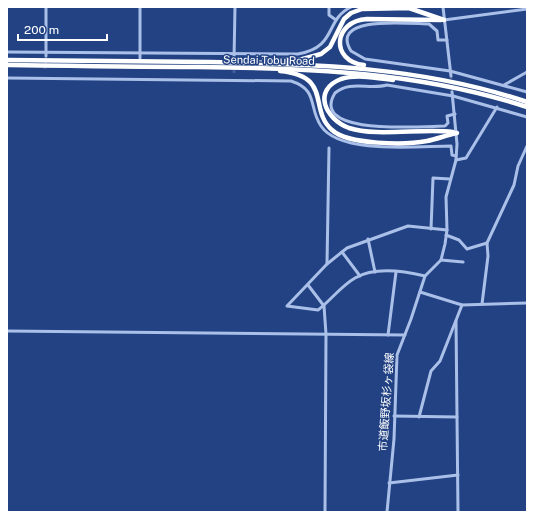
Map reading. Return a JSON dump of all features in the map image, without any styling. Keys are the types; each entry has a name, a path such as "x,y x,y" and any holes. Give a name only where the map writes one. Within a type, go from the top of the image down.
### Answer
{"highway":[{"path":"218,65 299,60 317,56 330,47 344,19 350,14 362,9 409,8 444,20"},
{"path":"434,78 410,72 360,65 352,62 342,53 340,39 346,26 358,20 444,20"},
{"name":"Sendai-Tobu Road","path":"7,60 218,65 340,71 439,84 527,107"},
{"name":"Sendai-Tobu Road","path":"7,65 340,66 434,78 474,87 527,102"},
{"path":"218,65 286,72 304,78 315,88 322,114 329,127 336,133 351,139 366,142 422,142 457,133"},
{"path":"439,84 364,77 345,78 338,81 330,88 326,94 325,106 327,112 335,120 359,130 457,133"}],"street":[{"path":"46,7 46,54"},
{"path":"140,7 140,56"},
{"path":"234,56 235,7"},
{"path":"329,7 329,15 336,20"},
{"path":"7,52 140,56 294,55 306,53 322,44 336,20 342,13 351,7"},
{"path":"443,7 451,76"},
{"path":"444,20 527,9"},
{"path":"447,40 438,40 437,31 429,24 374,24 362,25 354,28 350,34 348,42 351,51 365,59 450,71 527,92"},
{"path":"504,85 527,72"},
{"path":"7,78 291,81 302,86 308,91 321,126 334,138 349,144 362,146 451,146 452,155 456,158 466,158 497,108"},
{"path":"455,114 447,116 448,123 445,126 361,126 344,121 338,117 332,110 331,103 333,96 338,90 354,85 377,87 387,85 453,96 527,117"},
{"path":"452,92 457,133 456,158 450,179 446,204 447,230 441,260 463,262"},
{"path":"482,304 488,256 487,243 514,185 518,166 527,146"},
{"path":"327,264 328,148"},
{"path":"431,229 433,178 450,179"},
{"path":"425,276 413,273 375,272 355,278 318,310 288,306 327,264 348,248 368,239 408,226 447,230"},
{"path":"446,235 459,240 467,248 487,243"},
{"path":"368,239 375,272"},
{"path":"342,252 360,276"},
{"name":"市道飯野坂杉ヶ袋線","path":"387,512 394,416 396,362 425,276 441,260"},
{"path":"388,335 396,272"},
{"path":"308,285 324,306 326,334 325,512"},
{"path":"420,292 462,304 527,303"},
{"path":"419,417 431,371 440,361 462,304"},
{"path":"456,321 458,512"},
{"path":"7,331 404,335"},
{"path":"394,416 457,417"},
{"path":"389,483 458,475"}],"tunnel":[{"path":"45,69 46,56"},
{"path":"234,61 234,73"},
{"path":"451,76 452,92"}]}
